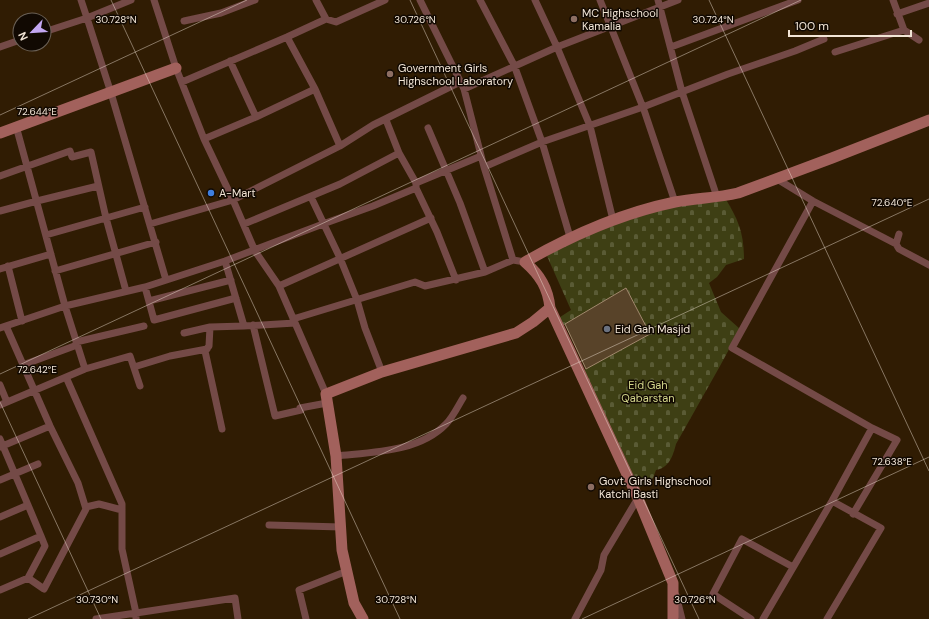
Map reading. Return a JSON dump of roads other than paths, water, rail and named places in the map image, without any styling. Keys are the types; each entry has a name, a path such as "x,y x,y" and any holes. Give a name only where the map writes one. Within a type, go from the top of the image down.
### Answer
{"street":[{"path":"81,0 156,242 166,280"},
{"path":"52,29 87,18 130,0"},
{"path":"154,0 176,68 204,139 255,251 279,286 326,399 336,456 342,550 354,603 363,619"},
{"path":"184,21 221,13 255,0"},
{"path":"316,0 326,19"},
{"path":"182,82 326,19 336,22 385,0"},
{"path":"480,0 514,65 542,142 570,237"},
{"path":"535,0 557,46 590,126 613,220"},
{"path":"600,0 643,107 675,202"},
{"path":"150,224 233,200 340,146 373,126 431,95 462,85 514,65 557,46 611,26 659,3 678,0"},
{"path":"671,48 798,0"},
{"path":"893,0 904,30 919,40"},
{"path":"424,1 462,85 481,156 513,260"},
{"path":"659,3 682,92 717,197"},
{"path":"897,14 929,3"},
{"path":"835,52 904,30"},
{"path":"287,37 315,88 340,146"},
{"path":"484,166 542,142 643,107 824,39"},
{"path":"0,47 12,43"},
{"path":"230,61 256,117"},
{"path":"0,133 176,68"},
{"path":"204,139 256,117 315,88"},
{"path":"386,120 399,153 431,218 456,280"},
{"path":"525,262 570,237 613,220 675,202 738,193 929,120"},
{"path":"16,126 65,306 85,369"},
{"path":"428,128 460,203 485,272"},
{"path":"0,176 70,151 72,157 91,152 106,218 126,291"},
{"path":"244,224 311,197 358,175 399,153"},
{"path":"28,578 44,589 86,509 86,506 78,483 50,426 23,365 3,327 65,306 145,287 255,251 373,206 446,170 481,156"},
{"path":"777,179 813,201 896,244 899,249 929,265"},
{"path":"0,211 37,200 98,186"},
{"path":"311,197 340,258 357,300 365,328 382,372"},
{"path":"813,201 732,348 872,428 897,440 853,514"},
{"path":"46,235 145,207"},
{"path":"279,286 431,218"},
{"path":"896,244 899,234"},
{"path":"55,270 156,242"},
{"path":"0,269 51,254"},
{"path":"184,333 210,327 244,326 294,321 415,282 425,286 456,280 485,272 513,260 525,262 534,270 543,283 549,296 550,308 638,498 673,583 682,619"},
{"path":"225,261 244,326"},
{"path":"8,266 22,321"},
{"path":"149,301 231,280"},
{"path":"145,287 154,320 236,298"},
{"path":"253,325 275,416 301,410 300,408 326,399 382,372 516,334 534,322 550,308"},
{"path":"23,365 77,343 144,326"},
{"path":"210,327 209,346 205,351 222,429"},
{"path":"134,367 170,356 207,349"},
{"path":"0,405 85,369 130,356 140,386"},
{"path":"66,377 122,504 122,549 136,616"},
{"path":"0,385 7,402"},
{"path":"336,456 395,450 424,440 446,424 463,398"},
{"path":"0,590 28,578 45,546 1,444 50,426"},
{"path":"763,619 832,502 872,428"},
{"path":"0,480 38,464"},
{"path":"575,619 601,570 604,555 638,498"},
{"path":"827,619 881,528 832,502"},
{"path":"86,506 99,504 122,510"},
{"path":"0,517 28,505"},
{"path":"269,525 341,527"},
{"path":"0,554 41,536"},
{"path":"751,619 741,617 713,594 742,539 793,567"},
{"path":"306,619 299,590 347,571"},
{"path":"673,583 673,619"},
{"path":"96,619 136,616 235,598 238,619"}],"place":[{"name":"MC Highschool Kamalia","path":"574,19"},
{"name":"Government Girls Highschool Laboratory","path":"390,74"},
{"name":"A-Mart","path":"211,193"},
{"name":"Eid Gah Masjid","path":"607,329"},
{"name":"Govt. Girls Highschool Katchi Basti","path":"591,487"}],"park label":[{"name":"Eid Gah Qabarstan","path":"648,391"}]}
